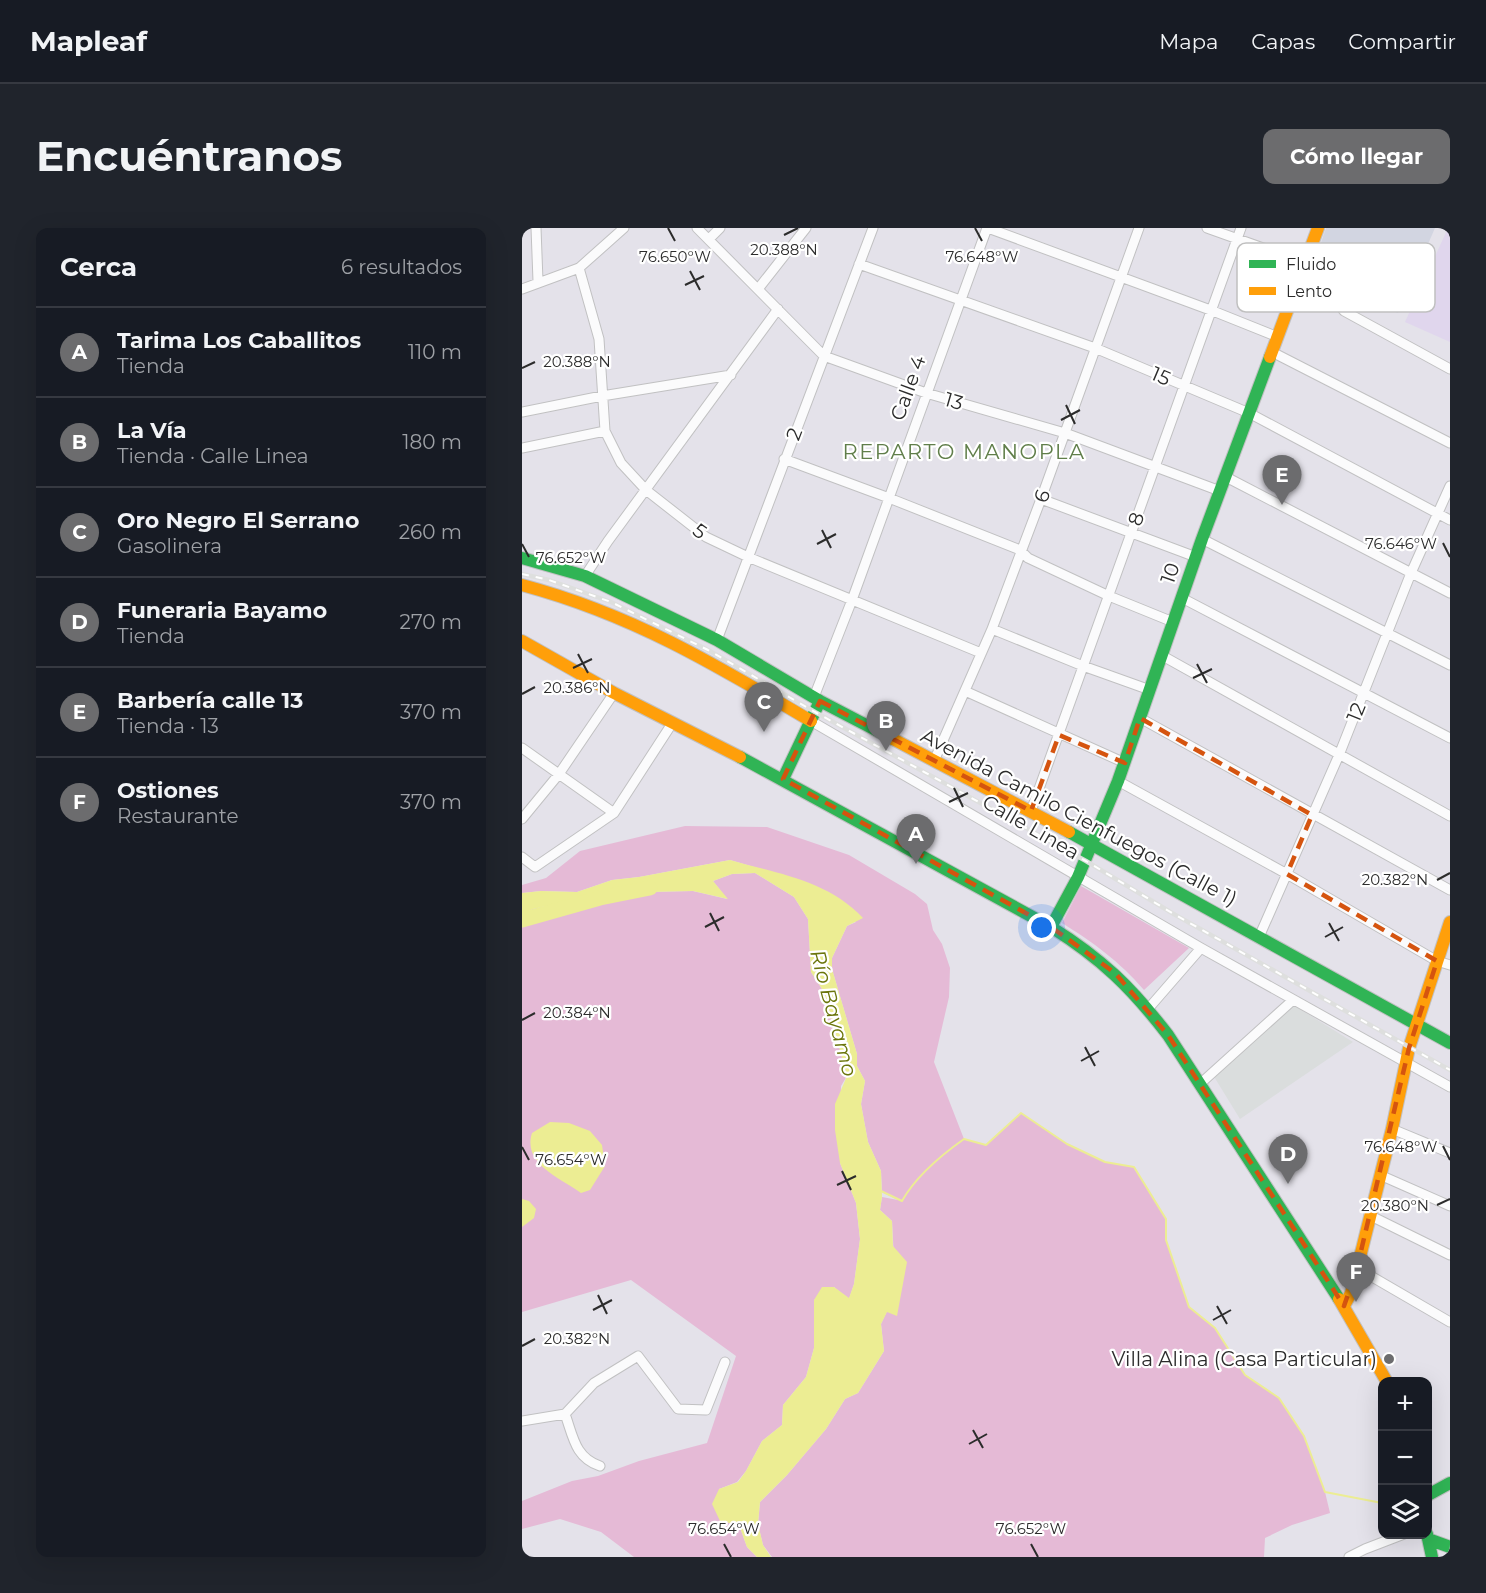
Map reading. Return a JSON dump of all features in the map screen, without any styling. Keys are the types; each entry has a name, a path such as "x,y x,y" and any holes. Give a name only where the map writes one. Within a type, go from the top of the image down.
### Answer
{"main road":[{"name":"10","path":"1312,243 1318,228"},
{"name":"10","path":"1050,927 1078,877 1125,763 1202,539 1287,312"},
{"name":"Avenida Camilo Cienfuegos (Calle 1)","path":"522,558 585,576 717,640 817,699 1031,811 1450,1043"},
{"name":"Calle Linea","path":"522,585 583,603 661,635 811,721"},
{"path":"522,641 614,693 783,779 1085,948 1148,1009 1201,1083 1344,1306 1384,1377"},
{"name":"Calle 4","path":"783,779 811,721 817,699"},
{"path":"1344,1306 1357,1268 1392,1129 1406,1062 1450,922"},
{"path":"1432,1493 1450,1483"},
{"path":"1428,1539 1431,1557"},
{"path":"1432,1539 1450,1547"}],"street":[{"path":"536,228 538,281"},
{"path":"522,289 538,281 579,268 624,228"},
{"name":"13","path":"697,228 824,356 926,393 1065,433 1220,491"},
{"path":"710,239 720,228"},
{"path":"758,289 806,228"},
{"name":"2","path":"717,640 873,228"},
{"path":"988,228 1278,337"},
{"name":"Calle 4","path":"817,699 926,393 988,228"},
{"name":"6","path":"934,761 992,629 1139,228"},
{"path":"1207,228 1248,243"},
{"name":"8","path":"1031,811 1241,228"},
{"name":"15","path":"859,264 1095,348 1249,413 1450,519"},
{"name":"5","path":"579,268 599,339 605,431 621,464 646,490 706,537 748,557 981,653"},
{"path":"585,576 608,541 778,309"},
{"path":"1346,312 1449,365"},
{"path":"1272,352 1450,443"},
{"path":"522,412 602,396 731,375"},
{"path":"522,448 605,431"},
{"path":"784,459 1020,550 1028,558 1173,622"},
{"path":"1226,477 1450,593"},
{"name":"12","path":"1259,937 1339,755 1411,573 1450,486"},
{"path":"1041,499 1196,557"},
{"path":"1202,539 1450,665"},
{"path":"1182,598 1450,738"},
{"path":"992,629 1150,690"},
{"path":"1161,655 1450,816"},
{"path":"965,692 1125,763"},
{"path":"522,819 559,774 614,693"},
{"path":"1140,718 1450,890"},
{"name":"Calle Linea","path":"811,721 1201,948 1450,1087"},
{"path":"522,857 535,867 614,813 673,722"},
{"path":"522,748 614,813"},
{"path":"1118,781 1287,874 1437,961 1450,965"},
{"path":"1148,1009 1201,948"},
{"path":"1201,1083 1293,1000"},
{"path":"1392,1129 1450,1153"},
{"path":"1380,1175 1450,1206"},
{"path":"1369,1215 1450,1255"},
{"path":"1357,1268 1450,1322"},
{"path":"522,1421 565,1414 594,1383 638,1356 678,1409 706,1410 725,1362"},
{"path":"565,1414 580,1455 588,1462 600,1466"},
{"path":"1349,1557 1391,1539"}],"highlighted area":[{"path":"820,701 1031,811 1059,735 1125,763 1140,718 1312,815 1287,874 1437,961 1409,1048 1357,1268 1344,1306 1168,1035 1115,973 1051,927 783,779"}],"shaded area":[{"path":"1326,228 1435,228 1428,243 1321,243"},
{"path":"1450,228 1450,342 1405,322 1410,312 1435,312 1435,256"},
{"path":"685,826 767,827 849,855 915,894 927,904 933,930 942,944 950,968 949,997 934,1062 964,1139 986,1145 1021,1113 1067,1144 1105,1162 1134,1167 1166,1219 1166,1240 1189,1307 1215,1328 1245,1375 1279,1398 1304,1436 1325,1492 1330,1513 1292,1525 1265,1538 1264,1557 772,1557 763,1545 758,1524 760,1502 787,1475 826,1429 845,1399 858,1393 884,1351 881,1324 887,1311 897,1315 892,1221 880,1210 882,1197 898,1200 882,1192 881,1171 868,1142 861,1104 865,1081 857,1066 857,1054 832,969 832,958 847,926 856,922 771,872 730,860 612,880 577,892 522,893 522,885 546,878 580,851"},
{"path":"755,873 794,897 808,919 811,972 824,992 847,1076 841,1086 840,1163 856,1203 860,1239 854,1284 849,1299 834,1287 814,1300 814,1348 806,1377 783,1405 782,1425 762,1441 746,1471 737,1482 719,1489 739,1525 747,1547 757,1557 634,1557 601,1532 560,1519 522,1529 522,1501 572,1481 598,1476 639,1461 707,1443 736,1356 631,1280 522,1312 522,914 533,909 604,893 693,891 727,899 713,881 732,874"},
{"path":"1081,886 1189,948 1144,990 1106,953 1062,923"},
{"path":"1290,1003 1353,1042 1240,1119 1213,1075"}],"water":[{"path":"730,860 784,874 818,887 849,905 863,918 847,926 832,958 832,969 857,1054 857,1066 865,1081 861,1104 868,1142 881,1171 880,1210 892,1221 893,1246 907,1262 897,1316 887,1312 881,1324 884,1351 858,1393 845,1399 826,1429 787,1475 760,1502 758,1524 763,1545 771,1557 757,1557 747,1547 739,1525 720,1521 712,1504 719,1489 738,1482 762,1441 782,1425 783,1405 806,1377 814,1348 814,1300 822,1287 834,1287 849,1298 854,1284 860,1239 856,1203 840,1163 835,1130 835,1104 847,1076 824,992 811,972 808,919 794,897 755,873 732,874 713,881 728,899 693,891 604,893 533,909 522,914 522,893 577,892 612,880"},
{"path":"550,1122 569,1123 590,1131 602,1145 605,1166 590,1190 581,1193 554,1176 538,1162 530,1144 532,1133"},
{"path":"522,1199 529,1201 536,1209 534,1218 522,1227"}],"waterway":[{"name":"Río Bayamo","path":"522,920 600,898 650,888"},
{"path":"881,1191 902,1201 921,1175 964,1139 986,1145 1021,1113 1067,1144 1105,1162 1134,1167 1166,1219 1166,1240 1189,1307 1215,1328 1245,1375 1279,1398 1304,1436 1325,1492 1378,1502"}],"railway":[{"path":"522,574 549,580 611,602 708,650 815,712 1086,861 1172,913 1450,1070"}],"traffic: fast":[{"path":"1051,927 1078,877 1118,781 1202,539 1270,357"},
{"path":"522,558 585,576 717,640 820,701 893,739"},
{"path":"783,779 820,701"},
{"path":"740,757 1051,927 1115,975 1168,1035 1339,1299"},
{"path":"1069,832 1450,1043"},
{"path":"1432,1493 1450,1483"},
{"path":"1428,1539 1450,1547"},
{"path":"1428,1539 1432,1557"}],"traffic: slow":[{"path":"1312,243 1318,228"},
{"path":"1270,357 1287,312"},
{"path":"522,585 600,610 671,642 811,721"},
{"path":"522,641 614,693 740,757"},
{"path":"893,739 1069,832"},
{"path":"1344,1306 1351,1293 1392,1129 1409,1048 1450,922"},
{"path":"1339,1299 1384,1377"}],"place":[{"name":"Barbería calle 13","path":"1282,505"},
{"name":"Oro Negro El Serrano","path":"764,732"},
{"name":"La Vía","path":"886,751"},
{"name":"Tarima Los Caballitos","path":"916,864"},
{"name":"Funeraria Bayamo","path":"1288,1184"},
{"name":"Ostiones","path":"1356,1302"},
{"name":"Villa Alina (Casa Particular)","path":"1389,1359"}],"district":[{"name":"REPARTO MANOPLA","path":"964,451"}]}
